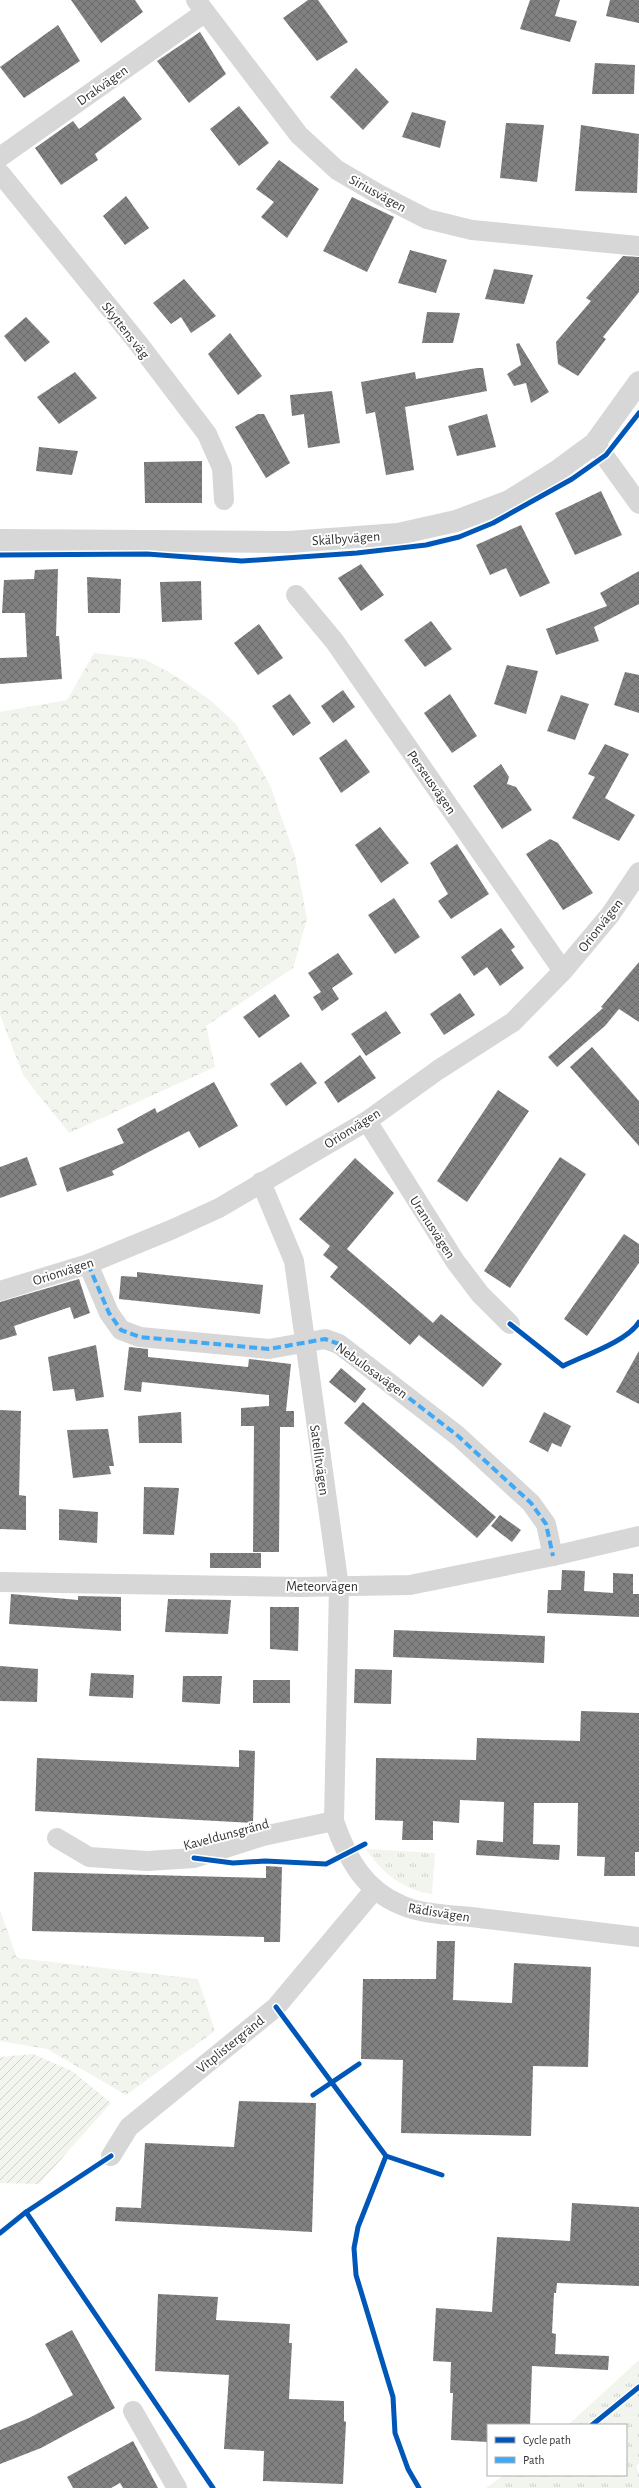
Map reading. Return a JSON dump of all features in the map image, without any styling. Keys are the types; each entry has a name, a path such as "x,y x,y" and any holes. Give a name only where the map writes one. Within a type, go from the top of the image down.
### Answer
{"street":[{"name":"Drakvägen","path":"0,157 200,6"},
{"name":"Siriusvägen","path":"200,6 299,135 336,170 380,195 426,219 472,230 639,246"},
{"name":"Skyttens väg","path":"0,173 138,343 206,434 222,468 224,500"},
{"name":"Skälbyvägen","path":"0,540 289,542 398,534 456,521 510,501 595,443 639,382"},
{"path":"595,443 639,504"},
{"name":"Perseusvägen","path":"296,595 335,642 563,971"},
{"name":"Orionvägen","path":"0,1291 88,1264 219,1208 366,1121 438,1070 513,1022 563,971 610,915 639,872"},
{"name":"Uranusvägen","path":"366,1121 455,1261 480,1294 510,1324"},
{"name":"Satellitvägen","path":"261,1182 294,1261 339,1587 334,1746"},
{"name":"Nebulosavägen","path":"88,1264 110,1313 121,1330 140,1338 269,1349 325,1339 339,1344 458,1436 531,1503 546,1524 553,1556"},
{"name":"Meteorvägen","path":"0,1582 339,1587 410,1585 553,1556 639,1536"},
{"name":"Rädisvägen","path":"334,1746 334,1821 346,1853 355,1869 375,1889 402,1906 437,1913 639,1937"},
{"name":"Kaveldunsgränd","path":"57,1838 89,1857 147,1861 194,1858 262,1836 334,1821"},
{"name":"Vitplistergränd","path":"111,2156 129,2127 276,2006 375,1889"},
{"path":"133,2411 177,2488"}],"green space":[{"path":"94,653 144,659 176,676 210,700 236,724 270,785 295,856 307,919 293,968 206,1026 215,1067 69,1133 23,1075 0,1015 0,712 67,700"},
{"path":"366,1849 435,1853 432,1894 412,1889 394,1879 379,1866"},
{"path":"0,1910 17,1958 198,1979 215,2031 126,2095 47,2049 0,2041"},
{"path":"33,2054 72,2071 111,2103 39,2184 0,2183 0,2057"},
{"path":"639,2360 639,2463 636,2467 639,2474 639,2488 486,2488 503,2476 627,2476 627,2424 569,2424"}],"building":[{"path":"71,0 135,0 143,12 101,43"},
{"path":"308,0 318,0 348,42 317,61 283,18"},
{"path":"530,0 560,0 555,16 577,21 570,42 520,29"},
{"path":"610,0 639,0 639,23 606,16"},
{"path":"58,25 80,61 24,98 0,67"},
{"path":"200,32 226,74 189,103 157,61"},
{"path":"595,63 635,65 634,94 592,94"},
{"path":"356,68 389,102 363,130 330,97"},
{"path":"124,96 142,119 95,154 98,160 61,185 35,148 73,121 79,129"},
{"path":"239,106 269,143 239,166 210,129"},
{"path":"412,112 446,121 440,148 402,137"},
{"path":"506,123 544,125 537,182 500,178"},
{"path":"581,125 639,134 637,193 575,191"},
{"path":"279,160 319,189 287,238 261,217 274,202 256,189"},
{"path":"126,196 149,228 125,245 103,216"},
{"path":"352,197 394,217 367,272 323,251"},
{"path":"410,250 447,260 436,293 398,283"},
{"path":"623,256 639,257 639,292 603,337 606,339 578,376 558,364 556,342 591,301 586,298"},
{"path":"494,269 533,275 524,304 485,299"},
{"path":"184,279 216,316 191,333 181,317 171,324 153,303"},
{"path":"427,312 460,313 453,343 422,343"},
{"path":"26,317 50,342 25,362 4,336"},
{"path":"230,333 262,376 238,395 208,354"},
{"path":"519,343 549,392 531,403 526,383 514,386 507,374 521,365 516,344"},
{"path":"483,368 487,391 405,407 414,470 386,475 375,412 366,414 361,382 415,372 416,379"},
{"path":"75,372 97,398 59,424 37,397"},
{"path":"332,391 340,443 308,448 304,414 292,416 290,395"},
{"path":"258,414 264,414 290,463 266,478 235,427"},
{"path":"487,414 496,447 457,456 448,426"},
{"path":"39,447 78,451 72,475 36,471"},
{"path":"202,461 202,503 145,503 144,462"},
{"path":"601,491 622,535 575,555 555,513"},
{"path":"521,525 550,583 520,597 506,568 490,575 476,545"},
{"path":"361,564 384,595 361,611 338,578"},
{"path":"58,569 56,636 59,636 62,679 0,684 0,658 27,657 25,613 2,613 4,580 34,579 35,570"},
{"path":"639,571 639,604 594,627 599,641 556,655 546,629 607,606 600,593"},
{"path":"87,577 121,579 120,613 88,613"},
{"path":"201,581 202,620 162,622 160,582"},
{"path":"431,621 452,649 425,667 404,640"},
{"path":"259,624 283,658 258,675 234,643"},
{"path":"507,665 538,671 526,714 494,704"},
{"path":"625,672 639,675 639,713 614,705"},
{"path":"343,690 355,707 333,723 321,706"},
{"path":"290,694 311,723 293,736 272,706"},
{"path":"450,694 477,736 452,753 424,713"},
{"path":"561,695 589,704 575,740 547,731"},
{"path":"346,739 370,772 341,793 319,758"},
{"path":"605,744 629,754 605,798 635,815 619,841 572,818 595,777 588,774"},
{"path":"501,764 509,777 507,784 516,787 532,810 502,829 473,786"},
{"path":"380,827 409,863 381,883 355,845"},
{"path":"550,839 558,843 593,893 563,910 526,854"},
{"path":"457,844 489,894 451,919 438,901 448,894 430,863"},
{"path":"394,898 420,937 395,954 368,915"},
{"path":"501,928 515,947 511,950 524,968 500,986 487,967 474,976 461,957"},
{"path":"338,953 353,974 332,988 339,999 322,1011 313,997 321,992 308,973"},
{"path":"639,962 639,1022 619,1009 605,1026 557,1067 548,1057 603,1008 601,1007"},
{"path":"460,993 475,1015 444,1035 430,1014"},
{"path":"275,994 290,1016 259,1038 243,1017"},
{"path":"386,1011 401,1033 366,1056 351,1034"},
{"path":"592,1047 639,1101 639,1146 570,1067"},
{"path":"360,1055 376,1078 338,1103 324,1082"},
{"path":"301,1062 317,1083 286,1106 270,1084"},
{"path":"214,1082 238,1126 199,1148 189,1131 112,1171 114,1175 67,1192 59,1168 124,1143 117,1129 155,1108 157,1113"},
{"path":"498,1090 529,1111 467,1202 437,1181"},
{"path":"27,1157 37,1185 0,1198 0,1167"},
{"path":"560,1157 586,1174 510,1288 484,1271"},
{"path":"355,1158 394,1193 347,1249 433,1323 441,1314 502,1364 483,1387 419,1335 410,1345 330,1277 338,1267 323,1255 330,1246 299,1219"},
{"path":"624,1234 639,1244 639,1263 587,1336 564,1319"},
{"path":"137,1272 263,1285 260,1314 119,1299 121,1276 137,1277"},
{"path":"79,1279 90,1313 74,1319 70,1307 14,1326 17,1335 0,1340 0,1302"},
{"path":"96,1345 104,1397 76,1401 74,1389 53,1391 48,1357"},
{"path":"129,1347 148,1349 148,1357 248,1367 249,1359 291,1364 286,1411 294,1411 294,1427 280,1427 279,1552 253,1552 254,1426 241,1426 241,1408 269,1406 269,1395 142,1382 141,1392 124,1390"},
{"path":"639,1351 639,1404 616,1392"},
{"path":"341,1368 366,1389 355,1403 329,1382"},
{"path":"363,1402 496,1517 477,1538 344,1423"},
{"path":"0,1410 21,1411 19,1495 26,1496 26,1530 0,1529"},
{"path":"181,1412 182,1443 139,1443 138,1416"},
{"path":"544,1412 571,1426 561,1447 552,1443 548,1452 529,1442"},
{"path":"108,1429 114,1466 109,1466 111,1474 73,1478 67,1430"},
{"path":"144,1487 179,1488 174,1535 143,1534"},
{"path":"59,1509 98,1512 97,1543 59,1540"},
{"path":"500,1515 521,1530 512,1542 491,1526"},
{"path":"210,1553 261,1553 261,1568 210,1568"},
{"path":"562,1570 585,1571 584,1591 613,1593 613,1573 633,1574 633,1594 639,1594 639,1617 547,1613 548,1590 561,1590"},
{"path":"11,1594 78,1600 78,1596 121,1597 121,1631 9,1624"},
{"path":"168,1599 231,1600 228,1634 165,1632"},
{"path":"270,1607 299,1607 298,1651 270,1649"},
{"path":"394,1630 545,1636 544,1663 393,1657"},
{"path":"0,1666 38,1669 37,1702 0,1701"},
{"path":"355,1669 392,1670 391,1704 354,1703"},
{"path":"91,1673 134,1675 133,1698 89,1696"},
{"path":"183,1676 222,1676 220,1704 182,1702"},
{"path":"253,1680 290,1680 290,1703 253,1703"},
{"path":"581,1711 639,1713 639,1852 635,1852 635,1876 604,1876 605,1857 577,1856 578,1803 534,1803 533,1844 560,1845 559,1860 476,1855 477,1840 503,1842 504,1802 460,1800 459,1823 433,1821 433,1840 402,1840 403,1821 375,1820 376,1758 476,1760 477,1738 580,1741"},
{"path":"239,1750 255,1751 253,1823 35,1811 37,1758 239,1767"},
{"path":"266,1866 282,1867 280,1942 264,1942 264,1937 32,1931 34,1872 266,1878"},
{"path":"437,1941 455,1941 453,2000 512,2003 514,1963 591,1967 588,2067 533,2066 531,2136 401,2133 403,2060 361,2059 363,1979 436,1979"},
{"path":"239,2101 316,2103 312,2232 115,2221 116,2207 141,2208 145,2143 234,2147"},
{"path":"572,2203 639,2207 639,2286 557,2283 556,2293 554,2293 552,2333 556,2334 555,2354 609,2356 608,2370 532,2366 530,2424 487,2424 487,2442 451,2440 453,2393 450,2393 451,2362 433,2361 436,2308 492,2312 497,2237 570,2241"},
{"path":"158,2294 218,2297 216,2320 290,2324 289,2343 292,2343 289,2399 344,2401 344,2421 346,2422 343,2484 263,2481 264,2451 224,2449 229,2375 155,2371"},
{"path":"72,2330 115,2408 41,2448 0,2464 0,2430 29,2418 73,2395 45,2344"},
{"path":"133,2441 158,2488 123,2488 120,2483 111,2488 73,2488 67,2477"}],"marked path":[{"path":"88,1264 109,1313 121,1330 140,1337 269,1349 325,1339 339,1344 458,1436 531,1503 546,1524 553,1556"}],"cycle path":[{"path":"0,555 147,554 242,561 357,553 426,545 459,537 493,523 572,479 606,455 639,413"},
{"path":"510,1324 563,1366 615,1342 633,1329 639,1322"},
{"path":"194,1858 233,1863 265,1861 326,1864 365,1844"},
{"path":"276,2007 386,2156 442,2175"},
{"path":"313,2095 359,2064"},
{"path":"0,2233 26,2212 111,2156"},
{"path":"386,2156 358,2227 354,2248 356,2275 393,2397 395,2433 408,2469 419,2488"},
{"path":"26,2212 213,2488"},
{"path":"593,2424 639,2387"}]}
